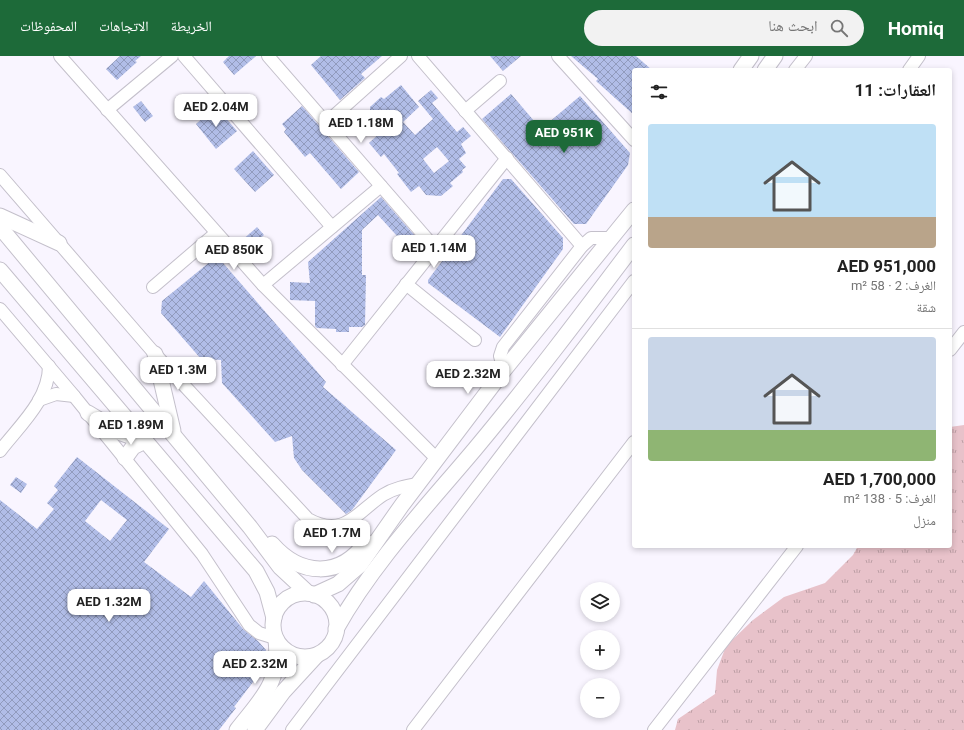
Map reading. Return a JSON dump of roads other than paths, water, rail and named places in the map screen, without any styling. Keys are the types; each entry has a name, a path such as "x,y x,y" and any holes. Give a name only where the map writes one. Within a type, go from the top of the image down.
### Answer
{"main road":[{"path":"742,68 751,56"},
{"path":"766,68 775,56"},
{"path":"237,730 262,698 273,680 278,657 273,628 274,618 278,607 286,599 297,594 311,594 338,584 360,565 402,505 504,370 632,213"},
{"path":"0,216 59,243"},
{"path":"0,227 250,526 280,567 311,594 324,600 331,608 336,618 336,629"},
{"path":"255,730 283,692 317,655 330,644 336,629 350,604 390,551 532,381 632,248"},
{"path":"0,270 256,571 271,603 274,618"},
{"path":"156,354 174,434"},
{"path":"88,413 115,430 145,441"},
{"path":"125,458 133,447 145,441"},
{"path":"250,526 264,535 286,558 295,564 311,568 326,569 343,564 351,559 358,553 385,516 402,505"},
{"path":"276,639 290,654 308,657 317,655"}],"street":[{"path":"60,56 263,285 437,459"},
{"path":"107,110 172,56"},
{"path":"184,56 332,227"},
{"path":"268,56 435,248"},
{"path":"326,123 400,56"},
{"path":"418,56 582,246"},
{"path":"558,56 632,138"},
{"path":"797,68 806,56"},
{"path":"910,68 919,56"},
{"path":"465,111 500,80"},
{"path":"342,365 506,158"},
{"path":"0,175 156,354 302,514 315,523 329,526 349,522 375,501 392,490 418,484"},
{"path":"263,285 381,186"},
{"path":"153,287 216,233"},
{"path":"504,370 500,356 503,347 582,246 587,240 596,236 612,238"},
{"path":"406,284 475,340"},
{"path":"292,730 632,284"},
{"path":"0,308 125,458 202,554 249,625 259,633 276,639"},
{"path":"952,347 964,332"},
{"path":"0,451 39,400 47,384 49,366"},
{"path":"39,400 56,394 74,396"},
{"path":"413,730 632,445"},
{"path":"654,730 795,548"}]}
